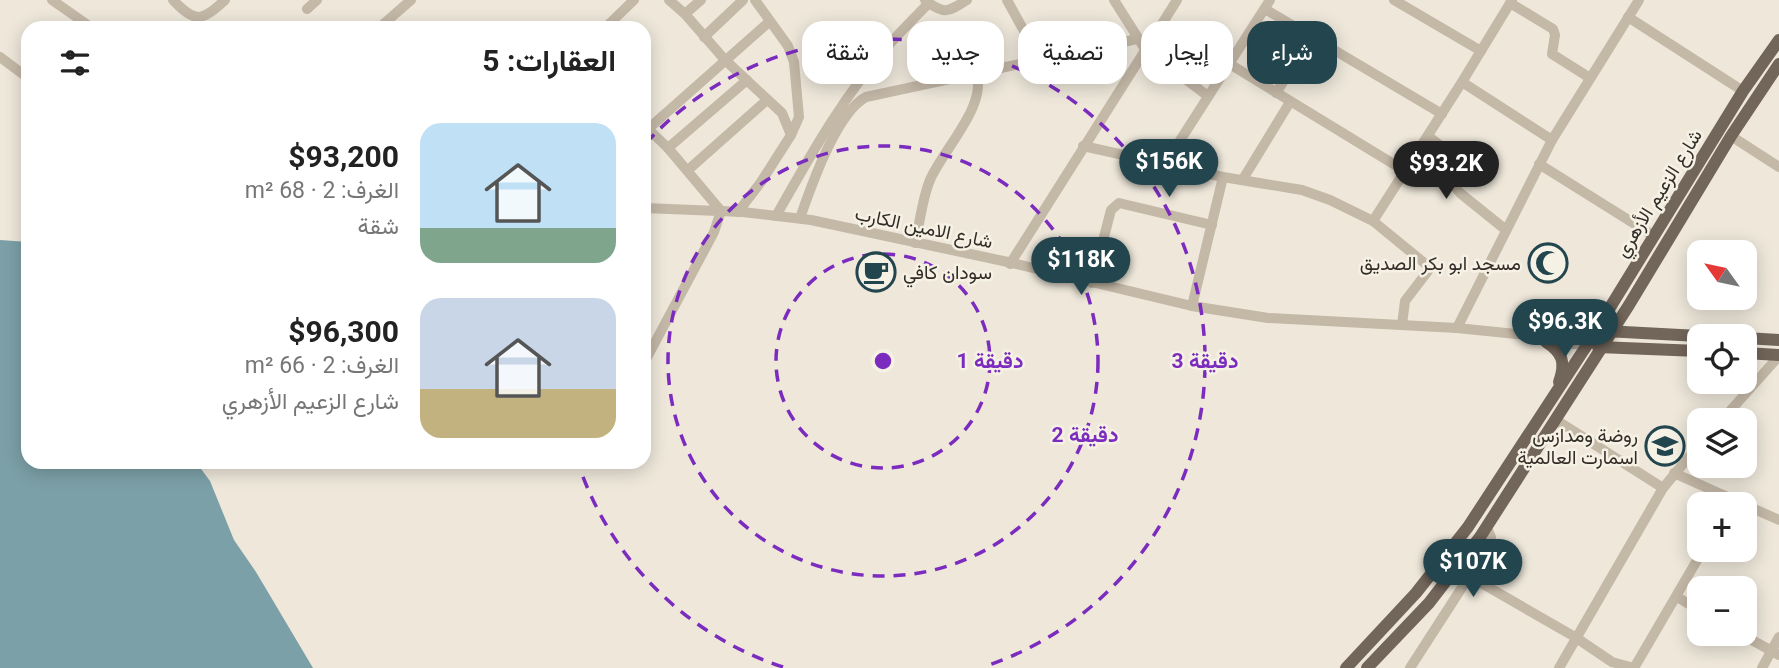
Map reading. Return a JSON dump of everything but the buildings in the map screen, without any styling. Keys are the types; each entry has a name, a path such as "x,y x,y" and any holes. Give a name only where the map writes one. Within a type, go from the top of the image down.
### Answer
{"main road":[{"name":"شارع الزعيم الأزهري","path":"1346,668 1443,560 1468,527 1596,331 1743,91 1779,40"},
{"name":"شارع الزعيم الأزهري","path":"1367,668 1429,603 1486,528 1629,304 1731,136 1779,64"},
{"path":"1629,304 1625,321 1629,328 1646,334"},
{"path":"1550,327 1576,324 1610,308"},
{"path":"1596,331 1687,336"},
{"path":"1757,339 1779,340"},
{"path":"1546,342 1559,352 1563,360 1563,371 1554,397"},
{"path":"1587,345 1687,350"},
{"path":"1590,364 1597,357 1620,347"},
{"path":"1757,354 1779,355"}],"street":[{"path":"51,0 82,21"},
{"path":"173,0 198,19 205,17 225,0"},
{"path":"307,9 317,0"},
{"path":"387,21 411,0"},
{"path":"612,21 634,0"},
{"path":"669,0 685,14 725,61 782,113 791,135"},
{"path":"685,14 701,0"},
{"path":"704,37 743,0"},
{"path":"738,212 761,182 791,135 799,117 792,53 755,0"},
{"path":"776,216 809,158 850,96 887,47 927,2 943,12 950,11 967,0"},
{"path":"1007,0 1019,21"},
{"path":"1114,0 1141,44"},
{"path":"1163,21 1177,0"},
{"path":"1396,0 1481,51"},
{"path":"1374,221 1511,1 1553,29 1555,35 1552,54 1590,78"},
{"path":"1457,328 1552,140 1637,1"},
{"path":"1233,56 1268,4 1290,21"},
{"path":"1629,16 1743,91"},
{"path":"651,123 769,22"},
{"path":"1127,41 1137,39"},
{"path":"1337,53 1442,114"},
{"path":"1010,264 1141,55"},
{"path":"0,57 21,73"},
{"path":"1233,66 1405,171"},
{"path":"668,148 747,80"},
{"path":"1462,82 1552,140"},
{"path":"800,218 822,158 853,106 866,97 928,84"},
{"path":"915,243 930,180 975,103 979,84"},
{"path":"1192,84 1208,96"},
{"path":"1165,164 1215,84"},
{"path":"1276,93 1282,84"},
{"path":"688,170 768,100"},
{"path":"1243,180 1290,102"},
{"path":"651,132 722,211 715,232 651,350"},
{"path":"1428,136 1456,158 1456,188 1460,193 1506,230"},
{"path":"1731,136 1779,167"},
{"path":"1083,146 1223,177 1302,191 1330,200 1374,221 1428,266 1428,271 1405,301 1402,325"},
{"path":"1539,164 1654,236"},
{"path":"1192,306 1223,177"},
{"path":"1092,283 1111,210 1119,203 1212,225"},
{"name":"شارع الامين الكارب","path":"651,208 800,218 1192,306 1268,318 1457,328 1527,335 1546,342 1587,345"},
{"path":"1550,327 1596,331"},
{"name":"شارع الامين الكارب","path":"1527,335 1550,327"},
{"path":"1733,408 1779,355"},
{"path":"1556,420 1663,488"},
{"path":"1559,668 1663,488 1687,458"},
{"path":"1674,473 1712,492"},
{"path":"1757,511 1779,520"},
{"path":"1409,668 1490,544 1491,537 1486,528"},
{"path":"1469,576 1575,637 1612,662 1634,668 1696,562"},
{"path":"1677,597 1687,603"},
{"path":"1762,668 1775,653 1779,637"},
{"path":"1757,643 1775,653"}],"water":[{"path":"0,240 21,242 21,469 201,469 210,481 234,540 313,668 0,668"}],"place":[{"name":"مسجد ابو بكر الصديق","path":"1548,263"},
{"name":"سودان كافي","path":"876,272"},
{"name":"روضة ومدازس اسمارت العالمية","path":"1665,446"}]}
